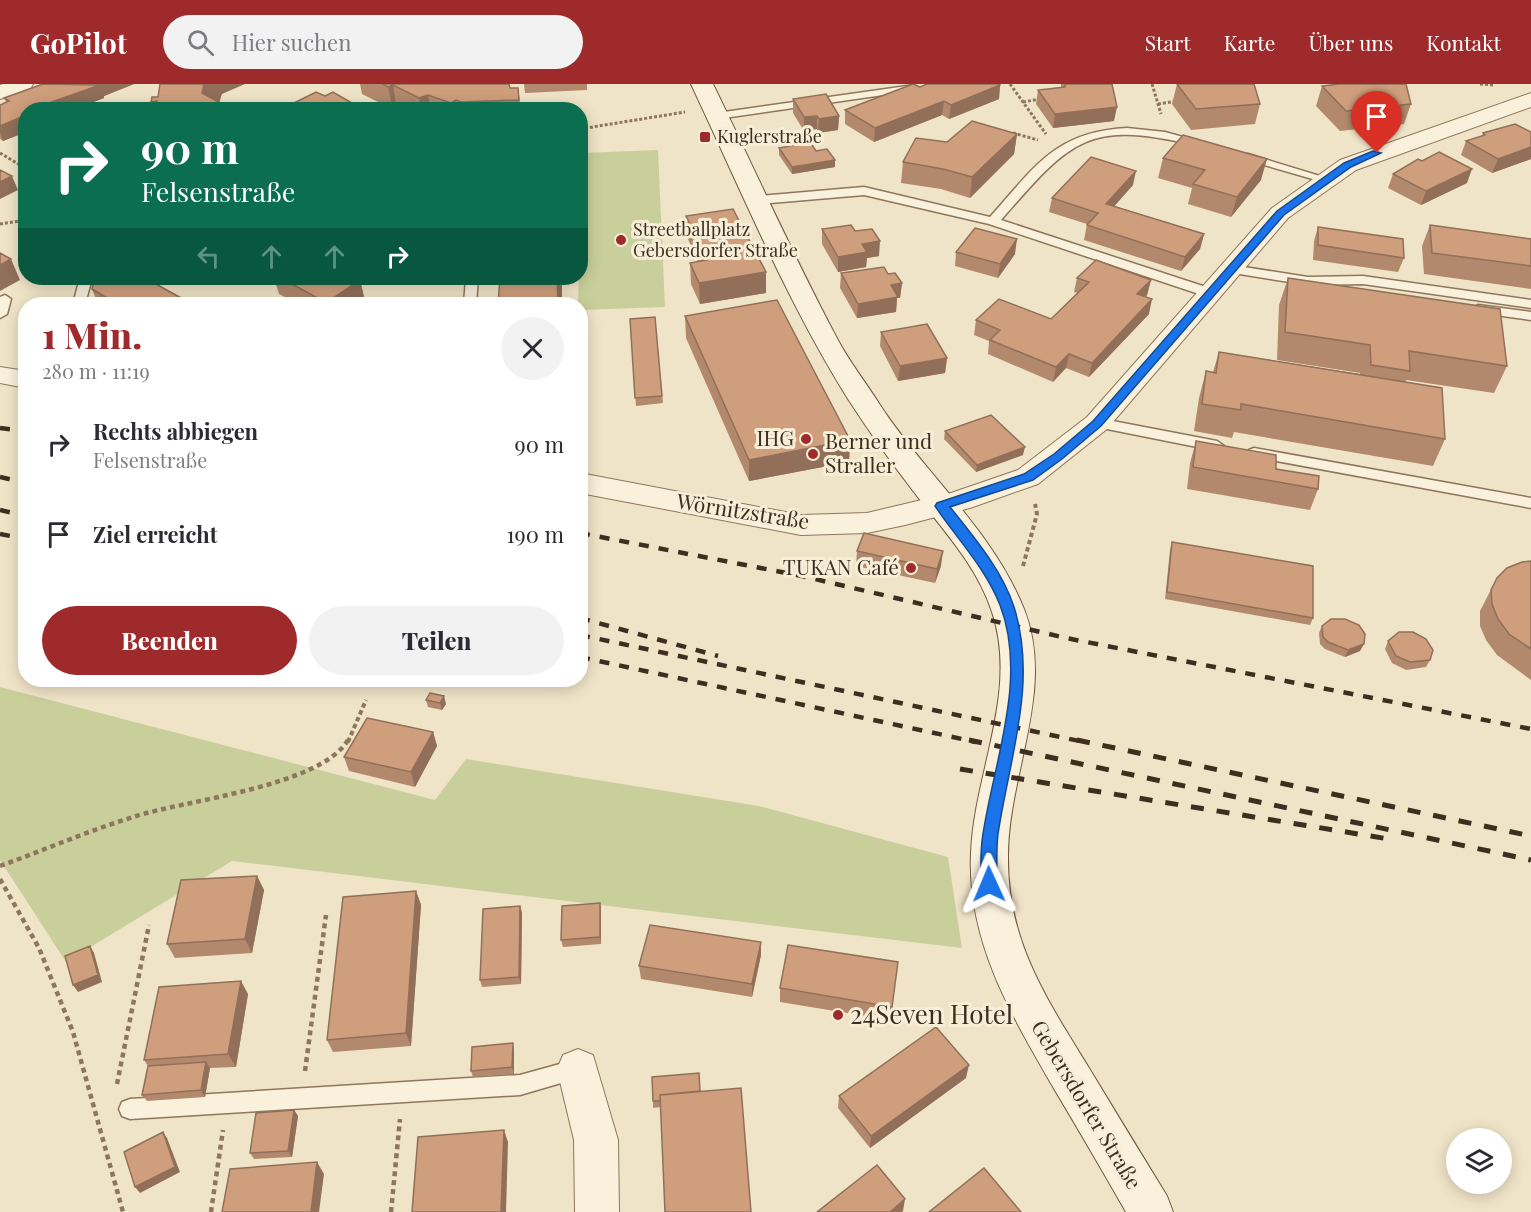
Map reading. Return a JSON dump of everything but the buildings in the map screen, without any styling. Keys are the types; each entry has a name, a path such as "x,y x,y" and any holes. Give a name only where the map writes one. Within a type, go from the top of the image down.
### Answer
{"street":[{"path":"0,93 22,84"},
{"name":"Gebersdorfer Straße","path":"702,84 827,344 887,438 977,551 1007,607 1016,649 1016,698 990,836 988,860 991,906 1005,953 1023,997 1044,1037 1150,1212"},
{"name":"Wörnitzstraße","path":"588,485 801,525 867,523 941,506 1028,477 1097,423 1280,213 1348,165 1531,100"},
{"path":"0,375 18,378"},
{"path":"578,1069 597,1140 597,1212"}],"lane":[{"path":"717,116 914,88"},
{"path":"993,220 1059,146 1086,136 1135,130 1167,135 1211,147"},
{"path":"1234,154 1326,180"},
{"path":"758,200 864,190 993,220 1210,293"},
{"path":"1231,270 1308,280 1363,280 1531,304"},
{"path":"1392,296 1531,316"},
{"path":"0,314 5,299"},
{"path":"1097,423 1531,503"},
{"path":"130,1109 520,1085 578,1069"}],"path":[{"path":"1010,84 1059,146"},
{"path":"1152,84 1167,135"},
{"path":"1023,102 1045,99"},
{"path":"1158,104 1179,101"},
{"path":"1011,132 1059,146"},
{"path":"0,153 18,164"},
{"path":"0,224 18,221"},
{"path":"1023,567 1037,514 1028,477"},
{"path":"0,866 134,816 242,793 322,764 347,743 366,700"},
{"path":"0,879 39,948 72,1032 97,1110 123,1212"},
{"path":"302,1098 326,915"},
{"path":"130,1109 116,1081 149,925"},
{"path":"391,1212 402,1092"},
{"path":"211,1212 226,1102"}],"green space":[{"name":"Streetballplatz Gebersdorfer Straße","path":"658,150 665,307 588,310 588,297 578,297 579,285 588,285 588,153"},
{"path":"0,687 435,800 466,759 759,806 948,857 962,948 232,861 66,962 0,860"}],"railway":[{"path":"0,428 18,430"},
{"path":"0,477 18,481"},
{"path":"0,510 18,514"},
{"path":"0,534 18,537"},
{"path":"588,535 802,576 1066,638 1531,729"},
{"path":"588,620 718,656"},
{"path":"588,637 1084,742"},
{"path":"588,659 976,742"},
{"path":"969,740 1531,860"},
{"path":"1077,740 1531,836"},
{"path":"960,769 1395,840"}],"place":[{"name":"Kuglerstraße","path":"705,137"},
{"name":"Streetballplatz Gebersdorfer Straße","path":"621,240"},
{"name":"IHG","path":"806,439"},
{"name":"Berner und Straller","path":"813,454"},
{"name":"TUKAN Café","path":"911,568"},
{"name":"24Seven Hotel","path":"838,1015"}],"route":[{"path":"989,884 990,836 1016,698 1018,674 1016,649 1007,607 998,588 977,551 941,506 1028,477 1058,457 1097,423 1280,213 1348,165 1377,153"}]}
